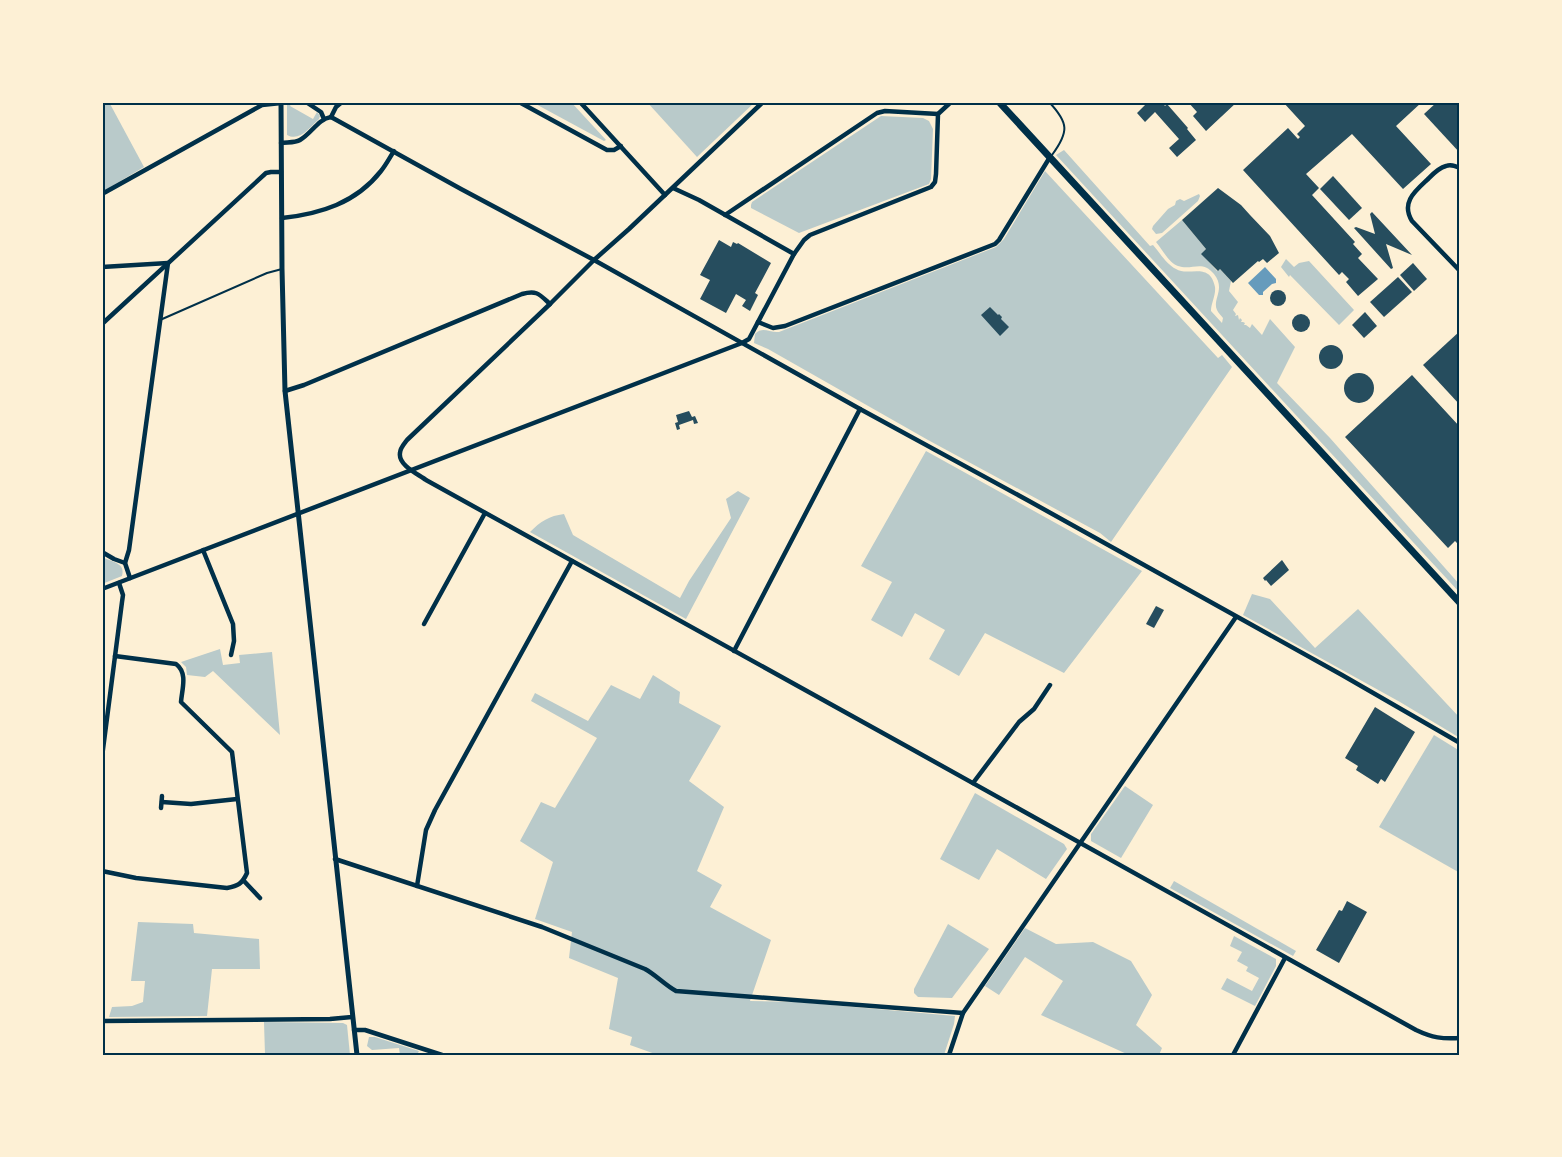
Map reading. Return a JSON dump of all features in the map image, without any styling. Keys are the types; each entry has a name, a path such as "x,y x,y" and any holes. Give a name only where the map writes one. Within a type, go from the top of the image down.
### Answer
{"main road":[{"path":"999,102 1460,603"}],"street":[{"path":"306,102 321,112 324,119"},
{"path":"331,117 336,107 342,102"},
{"path":"519,102 607,150 614,150 621,146"},
{"path":"580,102 665,195"},
{"path":"763,102 407,440 400,450 403,464 426,480 485,513 1416,1030 1432,1038 1460,1038"},
{"path":"102,589 749,339 794,254 804,240 810,235 931,187 935,182 936,174 938,114 951,102"},
{"path":"102,194 262,105 281,103 285,391 357,1055"},
{"path":"725,214 877,113 885,111 938,114"},
{"path":"281,143 301,140 324,119 331,117 1040,507 1460,743"},
{"path":"282,218 324,211 354,196 381,171 394,151"},
{"path":"758,322 773,328 785,326 995,244 1050,157"},
{"path":"1460,168 1451,165 1442,168 1418,188 1409,199 1408,206 1409,216 1460,272"},
{"path":"102,324 266,174 281,172"},
{"path":"673,188 693,196 794,254"},
{"path":"102,267 168,263"},
{"path":"130,578 125,563 129,550 168,263"},
{"path":"285,391 522,294 533,291 550,304"},
{"path":"734,651 860,409"},
{"path":"424,624 485,513"},
{"path":"203,550 233,624 234,641 231,655"},
{"path":"102,552 125,563"},
{"path":"417,886 426,830 435,810 572,561"},
{"path":"102,757 123,595 119,582"},
{"path":"949,1055 963,1013 1236,617"},
{"path":"102,871 136,878 227,888 237,886 247,873 232,752 181,702 184,674 176,664 115,656"},
{"path":"974,783 1019,722 1034,710 1050,685"},
{"path":"162,796 162,805 237,799"},
{"path":"335,859 542,927 645,969 676,991 963,1013"},
{"path":"243,881 260,898"},
{"path":"1233,1055 1285,958"},
{"path":"102,1021 352,1017"},
{"path":"354,1030 365,1030 442,1055"}],"lane":[{"path":"1049,102 1058,111 1065,127 1064,138 1050,157"},
{"path":"160,320 267,273 282,269"}],"shaded area":[{"path":"102,102 109,102 144,167 102,192"},
{"path":"287,102 292,102 290,106 313,119 317,112 319,119 296,137 287,135"},
{"path":"532,102 571,102 606,140 604,141"},
{"path":"647,102 755,102 697,157"},
{"path":"881,116 923,118 929,121 933,129 929,184 799,233 751,208 752,202"},
{"path":"1064,150 1169,264 1181,271 1198,271 1208,274 1215,287 1211,311 1222,323 1223,318 1216,306 1219,284 1214,274 1201,266 1178,266 1169,259 1156,242 1182,220 1206,249 1202,254 1217,271 1220,269 1231,281 1229,291 1238,302 1233,310 1235,316 1238,315 1239,320 1240,318 1241,322 1245,323 1244,325 1250,328 1252,324 1262,335 1270,319 1295,347 1277,383 1330,438 1460,585 1460,593 1056,155"},
{"path":"1045,171 1218,358 1222,355 1232,367 1111,542 1100,533 754,343 755,334 761,330 779,332 996,247 1004,239"},
{"path":"1199,194 1198,201 1162,233 1156,234 1152,229 1153,226 1168,209 1175,205 1176,201 1180,199 1184,201"},
{"path":"1286,259 1294,267 1299,263 1309,261 1354,310 1339,325 1290,275 1289,277 1281,267"},
{"path":"926,451 1142,571 1064,673 985,633 959,676 929,659 945,630 915,613 902,637 871,620 892,582 861,566"},
{"path":"738,491 750,498 686,619 530,532 546,520 564,514 573,535 680,598 731,518 726,499"},
{"path":"102,557 120,566 122,576 102,584"},
{"path":"1252,594 1270,599 1315,648 1358,609 1460,718 1460,738 1243,615"},
{"path":"220,649 223,665 240,663 239,655 272,652 280,735 213,671 205,677 187,675 186,667 181,662"},
{"path":"653,675 680,692 679,703 721,726 689,781 724,807 697,871 722,885 710,907 771,940 750,1001 798,1002 955,1016 944,1055 658,1055 630,1045 632,1037 609,1029 618,978 569,958 572,932 535,919 553,862 520,841 541,802 555,808 597,738 531,701 535,693 588,721 611,685 640,699"},
{"path":"1434,735 1460,751 1460,873 1379,827"},
{"path":"1125,786 1153,805 1121,858 1091,841 1091,834"},
{"path":"975,793 1064,844 1067,849 1046,879 997,849 979,880 940,859"},
{"path":"1174,881 1296,951 1293,956 1170,888"},
{"path":"138,922 193,924 194,933 259,939 260,969 212,969 207,1016 109,1017 112,1007 132,1006 143,1002 145,981 131,981"},
{"path":"948,924 989,949 952,998 918,997 914,989"},
{"path":"1025,928 1056,944 1093,942 1131,961 1152,995 1136,1025 1162,1048 1159,1055 1129,1055 1041,1015 1063,981 1025,957 999,995 985,986"},
{"path":"1234,936 1276,959 1276,966 1255,1006 1221,989 1227,978 1252,991 1259,978 1246,971 1248,967 1237,961 1242,952 1230,946"},
{"path":"264,1022 343,1023 347,1025 350,1055 265,1055"},
{"path":"369,1037 419,1051 417,1055 400,1055 399,1048 372,1050 367,1046"}],"water":[{"path":"1265,267 1276,279 1276,283 1263,292 1263,295 1259,295 1248,283"}],"building":[{"path":"1148,102 1162,102 1165,106 1167,104 1196,140 1177,157 1169,148 1179,139 1155,112 1145,122 1137,113"},
{"path":"1188,102 1237,102 1206,131 1193,116 1197,112"},
{"path":"1283,102 1422,102 1396,126 1431,164 1403,189 1352,134 1306,174 1319,188 1312,195 1355,242 1353,244 1362,254 1358,258 1378,279 1358,296 1346,282 1349,279 1342,272 1339,275 1243,170 1288,128 1298,139 1300,137 1297,134 1305,126"},
{"path":"1437,102 1460,102 1460,153 1424,114"},
{"path":"1333,176 1362,208 1349,220 1320,189"},
{"path":"1218,188 1241,205 1270,236 1279,253 1267,263 1263,259 1258,261 1233,283 1201,254 1206,249 1182,220"},
{"path":"1372,212 1412,255 1386,244 1393,268 1391,269 1354,228 1375,234 1370,214"},
{"path":"719,240 731,247 733,242 738,243 771,263 755,293 758,295 750,311 742,306 746,300 736,294 726,313 700,299 710,280 700,275"},
{"path":"1413,263 1427,279 1414,291 1400,275"},
{"path":"1398,277 1412,292 1384,317 1370,302"},
{"path":"1278,290 1284,292 1286,298 1284,304 1278,306 1272,304 1270,298 1272,292"},
{"path":"990,307 1002,317 1001,319 1009,327 1000,336 981,315"},
{"path":"1365,312 1377,326 1364,338 1352,325"},
{"path":"1301,314 1307,317 1310,323 1307,329 1301,332 1295,329 1292,323 1295,317"},
{"path":"1460,331 1460,405 1423,365"},
{"path":"1331,345 1340,348 1343,357 1340,366 1331,369 1322,366 1319,357 1322,348"},
{"path":"1359,373 1370,377 1374,388 1370,399 1359,403 1348,399 1344,388 1348,377"},
{"path":"1412,375 1460,427 1460,546 1455,541 1448,548 1345,437"},
{"path":"689,411 698,423 694,424 693,420 679,425 680,429 677,430 676,415"},
{"path":"1282,560 1289,570 1271,586 1263,578"},
{"path":"1156,606 1164,610 1154,628 1146,624"},
{"path":"1375,707 1415,732 1385,782 1381,779 1378,784 1356,770 1358,766 1345,758"},
{"path":"1347,901 1367,912 1339,963 1316,950 1339,910 1342,911"}]}
